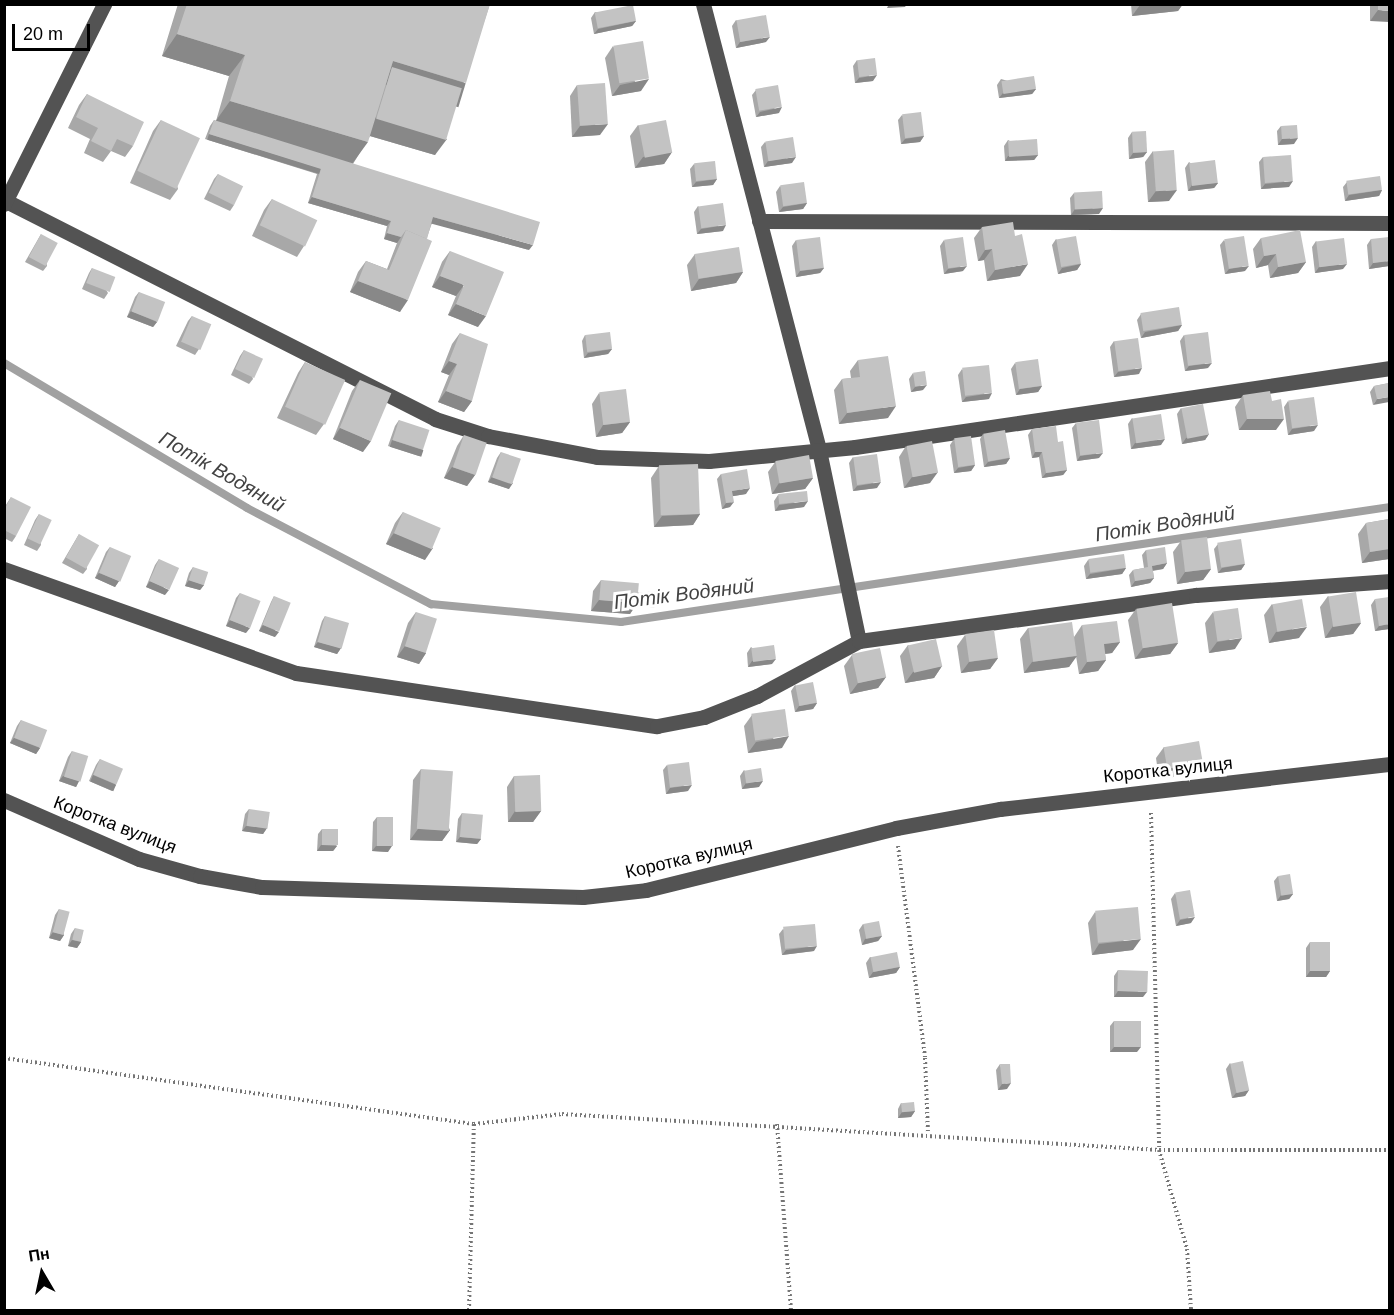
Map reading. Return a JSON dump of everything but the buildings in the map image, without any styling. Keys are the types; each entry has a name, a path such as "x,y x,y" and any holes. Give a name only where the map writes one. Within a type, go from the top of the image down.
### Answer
{"street":[{"path":"104,4 5,203 435,419 488,436 597,458 709,461 819,450 1016,425 1389,368"},
{"path":"703,4 819,450 859,641"},
{"path":"759,221 1389,223"},
{"path":"4,569 296,673 657,726 704,717 757,696 859,641 1196,595 1389,581"},
{"name":"Коротка вулиця","path":"4,800 160,865 262,887 325,891 583,897 646,890 896,828 1000,808 1389,764"}],"path":[{"path":"1150,791 1159,1150 1187,1249 1191,1311"},
{"path":"896,828 925,1058 928,1134"},
{"path":"4,1058 474,1124 562,1114 777,1124 1159,1150 1389,1150"},
{"path":"469,1311 474,1124"},
{"path":"777,1124 791,1311"}],"waterway":[{"name":"Потік Водяний","path":"4,363 247,508 431,604 621,622 1390,507"}]}
